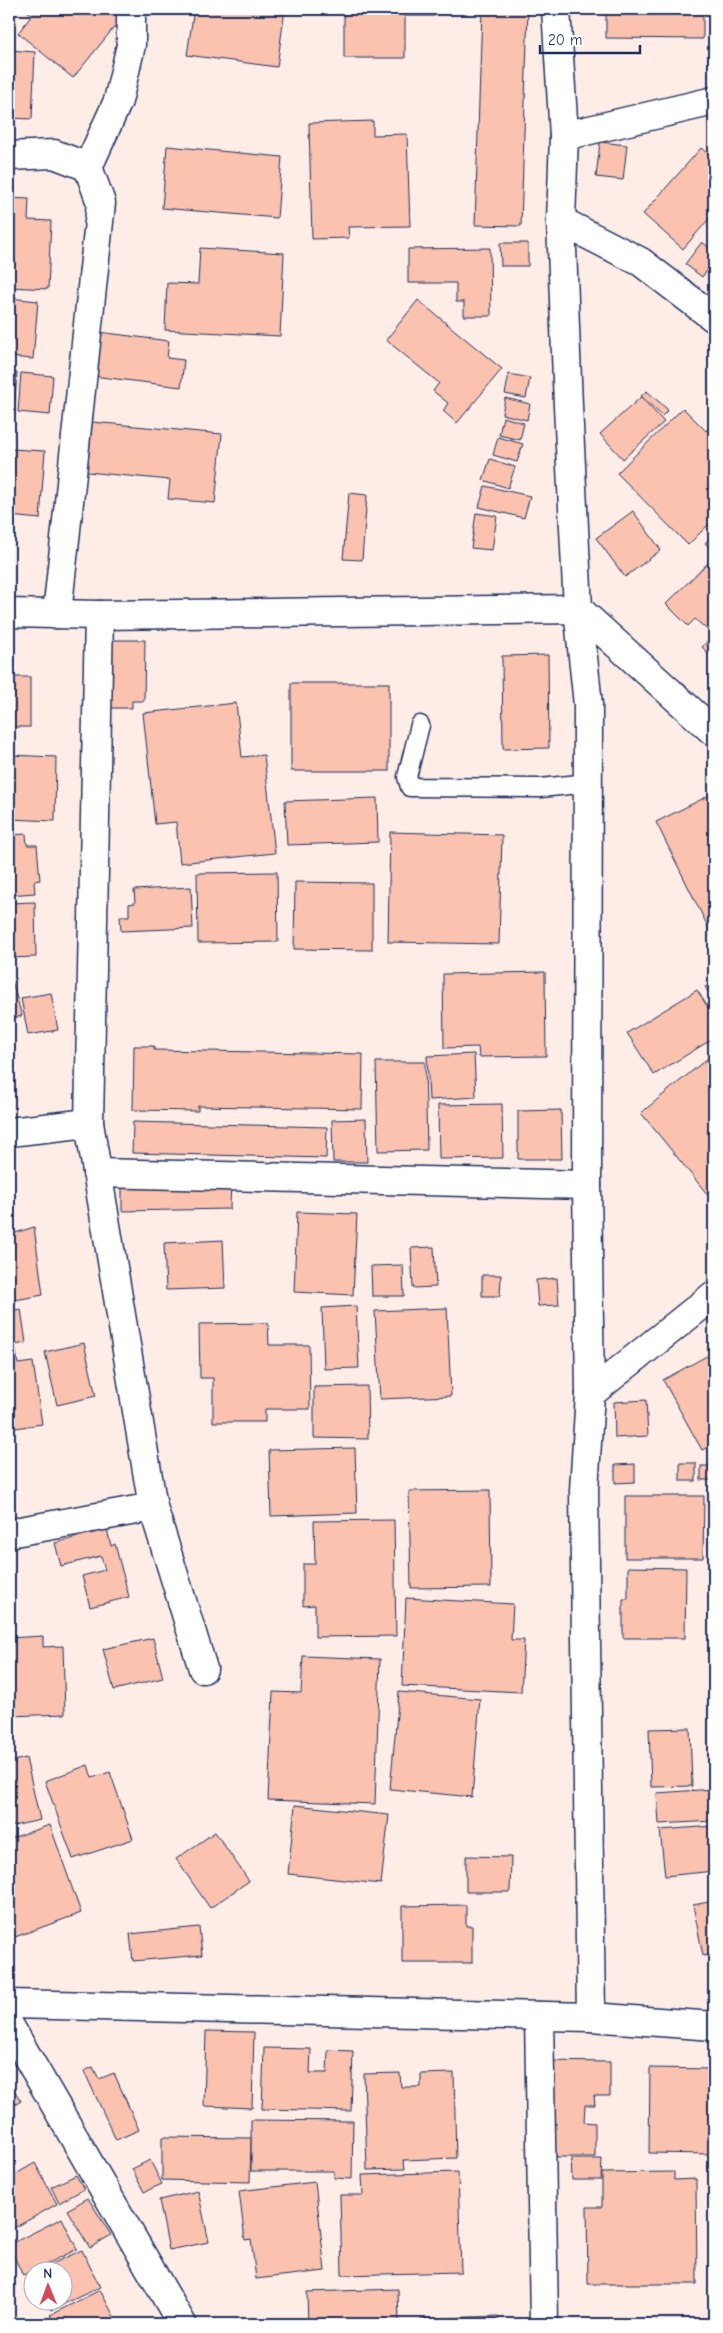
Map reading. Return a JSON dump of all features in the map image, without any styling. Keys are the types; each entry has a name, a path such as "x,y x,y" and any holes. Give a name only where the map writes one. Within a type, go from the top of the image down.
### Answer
{"street":[{"path":"57,614 101,203 88,167 118,100 131,45 130,9"},
{"path":"556,9 564,136 561,221 578,609 588,705 587,1185 590,1394 584,1490 591,2017"},
{"path":"564,136 714,101"},
{"path":"9,156 54,154 88,167"},
{"path":"561,221 641,262 714,318"},
{"path":"9,612 99,615 578,609 714,732"},
{"path":"99,615 89,1123 153,1507 203,1669"},
{"path":"9,1132 89,1123"},
{"path":"97,1173 587,1185"},
{"path":"590,1394 714,1295"},
{"path":"9,1532 153,1507"},
{"path":"9,2004 591,2017 714,2026"},
{"path":"539,2016 544,2324"},
{"path":"9,2025 182,2324"}],"lane":[{"path":"420,725 407,777 410,787 540,788 589,782"}],"building":[{"path":"25,9 129,9 73,78 18,33 32,15"},
{"path":"194,9 285,9 277,67 187,55"},
{"path":"344,9 435,9 434,16 405,16 405,58 344,58"},
{"path":"482,9 528,9 521,226 475,225"},
{"path":"606,9 703,9 703,39 606,38"},
{"path":"9,50 35,52 32,119 9,118"},
{"path":"373,121 373,135 407,134 410,226 348,227 349,238 312,239 309,123"},
{"path":"600,142 627,145 623,180 596,177"},
{"path":"167,146 282,157 277,218 162,208"},
{"path":"701,148 714,159 714,213 683,249 643,214"},
{"path":"9,198 29,199 28,220 51,221 48,289 9,287"},
{"path":"702,242 714,251 714,262 702,277 685,264"},
{"path":"500,243 528,243 528,266 501,266"},
{"path":"200,248 284,253 280,336 165,330 167,283 198,284"},
{"path":"490,248 491,316 464,316 464,302 456,302 456,283 408,283 408,249"},
{"path":"9,298 38,301 33,359 9,357"},
{"path":"418,300 502,369 457,423 443,411 448,403 433,391 439,383 386,340"},
{"path":"99,332 169,341 167,358 184,360 181,387 93,376"},
{"path":"9,372 17,373 11,449 45,451 40,519 9,516"},
{"path":"21,373 53,376 50,415 18,412"},
{"path":"509,374 530,378 526,398 505,394"},
{"path":"647,391 668,410 662,416 641,396"},
{"path":"641,397 664,422 623,459 600,434"},
{"path":"505,398 530,404 527,420 502,414"},
{"path":"683,408 706,431 714,423 714,519 688,545 617,473"},
{"path":"503,417 524,423 520,440 499,435"},
{"path":"92,422 222,434 215,503 168,499 170,480 87,472"},
{"path":"498,437 523,444 517,462 493,455"},
{"path":"490,459 515,467 508,488 483,480"},
{"path":"485,486 530,496 524,518 479,507"},
{"path":"349,493 367,495 362,560 343,559"},
{"path":"633,511 661,550 625,577 596,538"},
{"path":"476,513 497,516 492,550 471,548"},
{"path":"714,534 714,552 705,543"},
{"path":"712,559 714,561 714,659 702,647 713,635 695,619 688,626 666,604"},
{"path":"112,640 145,640 144,701 132,701 132,708 111,708"},
{"path":"548,655 549,748 503,749 502,656"},
{"path":"9,677 30,677 30,727 9,727"},
{"path":"291,683 389,683 389,771 291,771"},
{"path":"236,703 242,757 264,755 275,853 180,863 176,822 155,824 143,713"},
{"path":"9,755 56,757 55,821 9,819"},
{"path":"714,793 714,939 656,822"},
{"path":"377,798 378,842 287,845 285,801"},
{"path":"390,832 502,835 499,944 388,942"},
{"path":"26,834 27,845 37,845 40,880 34,881 35,893 9,895 9,835"},
{"path":"277,872 278,942 198,943 197,873"},
{"path":"295,882 372,883 372,950 294,949"},
{"path":"191,887 193,928 121,931 120,916 129,916 129,904 135,903 134,890"},
{"path":"35,902 36,957 9,958 9,903"},
{"path":"545,972 546,1056 479,1057 478,1047 444,1048 443,974"},
{"path":"9,981 12,981 22,1016 9,1019"},
{"path":"714,981 714,1001 705,987"},
{"path":"697,990 714,1017 714,1038 654,1075 627,1033"},
{"path":"51,993 58,1030 28,1035 21,998"},
{"path":"134,1046 154,1046 154,1050 363,1054 362,1109 198,1106 198,1111 133,1110"},
{"path":"714,1053 714,1198 712,1200 641,1113"},
{"path":"474,1054 476,1097 429,1100 427,1056"},
{"path":"376,1062 425,1062 427,1150 378,1151"},
{"path":"502,1104 503,1158 439,1159 438,1105"},
{"path":"561,1110 562,1159 518,1159 518,1111"},
{"path":"366,1119 367,1162 333,1162 332,1120"},
{"path":"133,1122 327,1127 326,1158 132,1153"},
{"path":"122,1179 231,1180 230,1209 122,1211"},
{"path":"297,1212 357,1214 353,1295 294,1292"},
{"path":"34,1227 43,1295 15,1300 14,1289 9,1289 9,1235"},
{"path":"223,1240 225,1288 166,1290 164,1243"},
{"path":"434,1247 436,1287 413,1288 411,1248"},
{"path":"403,1265 404,1296 372,1296 371,1266"},
{"path":"482,1275 501,1275 500,1296 482,1296"},
{"path":"557,1278 559,1305 538,1306 536,1280"},
{"path":"356,1306 359,1368 324,1369 322,1308"},
{"path":"447,1308 451,1396 380,1399 375,1311"},
{"path":"21,1309 26,1343 15,1345 18,1364 33,1362 42,1424 9,1429 9,1311"},
{"path":"268,1323 269,1345 309,1345 310,1409 265,1409 265,1422 213,1422 213,1378 200,1378 199,1324"},
{"path":"84,1343 96,1396 57,1405 45,1352"},
{"path":"714,1352 714,1444 702,1450 663,1380"},
{"path":"367,1386 368,1439 314,1438 314,1387"},
{"path":"646,1400 648,1436 615,1438 614,1402"},
{"path":"355,1448 357,1513 271,1516 269,1450"},
{"path":"680,1463 696,1463 696,1481 680,1481"},
{"path":"635,1464 635,1482 615,1483 615,1465"},
{"path":"701,1466 714,1466 714,1480 701,1480"},
{"path":"490,1490 491,1587 411,1588 409,1491"},
{"path":"625,1496 704,1496 703,1558 625,1558"},
{"path":"711,1501 714,1501 714,1578 709,1578"},
{"path":"394,1520 396,1636 315,1637 315,1605 303,1606 303,1564 315,1564 314,1521"},
{"path":"107,1529 111,1546 115,1544 129,1597 90,1607 82,1576 105,1570 101,1556 61,1566 55,1543"},
{"path":"628,1567 686,1568 685,1638 623,1638 623,1599 628,1599"},
{"path":"406,1598 513,1604 511,1640 524,1640 521,1692 402,1686"},
{"path":"43,1636 43,1647 63,1646 65,1714 9,1716 9,1638"},
{"path":"153,1638 163,1678 114,1690 103,1649"},
{"path":"303,1656 380,1659 375,1804 268,1800 273,1692 301,1693"},
{"path":"399,1692 480,1699 472,1797 390,1789"},
{"path":"690,1728 692,1786 651,1787 649,1729"},
{"path":"26,1758 40,1820 9,1827 9,1762"},
{"path":"88,1765 92,1778 110,1772 133,1839 73,1859 45,1781"},
{"path":"714,1789 714,1821 659,1824 657,1793"},
{"path":"295,1805 389,1815 381,1884 288,1874"},
{"path":"50,1825 81,1913 15,1937 9,1920 9,1839"},
{"path":"714,1826 714,1871 665,1876 660,1830"},
{"path":"215,1832 249,1881 210,1908 176,1859"},
{"path":"466,1856 511,1857 510,1892 466,1892"},
{"path":"714,1901 714,1954 703,1956 693,1905"},
{"path":"466,1905 466,1926 472,1926 472,1963 402,1963 402,1906"},
{"path":"199,1927 202,1955 133,1961 130,1934"},
{"path":"206,2031 254,2032 252,2108 204,2106"},
{"path":"264,2048 311,2049 310,2073 327,2073 328,2050 353,2051 351,2111 262,2109"},
{"path":"544,2061 610,2062 610,2096 594,2096 595,2105 585,2105 584,2122 595,2123 595,2157 543,2157"},
{"path":"93,2067 99,2079 114,2073 139,2130 116,2140 84,2071"},
{"path":"650,2068 713,2069 711,2154 649,2153"},
{"path":"400,2073 401,2087 421,2087 421,2074 454,2073 456,2158 404,2160 405,2169 367,2170 364,2074"},
{"path":"9,2082 21,2101 9,2109"},
{"path":"251,2120 353,2121 352,2179 334,2178 334,2171 251,2171"},
{"path":"162,2137 251,2138 250,2182 162,2180"},
{"path":"571,2159 602,2159 601,2180 572,2180"},
{"path":"150,2160 162,2184 144,2192 132,2169"},
{"path":"35,2163 57,2204 9,2231 9,2178"},
{"path":"458,2172 461,2272 342,2275 340,2195 363,2195 362,2175"},
{"path":"674,2172 674,2180 696,2179 697,2284 588,2284 587,2207 602,2207 602,2173"},
{"path":"76,2175 84,2189 59,2203 51,2187"},
{"path":"315,2182 325,2271 256,2279 251,2239 245,2240 239,2191"},
{"path":"198,2191 209,2242 169,2250 159,2200"},
{"path":"88,2198 111,2235 90,2248 67,2210"},
{"path":"62,2218 77,2249 55,2260 22,2260 22,2274 9,2245"},
{"path":"82,2250 100,2287 72,2300 72,2260 60,2260"},
{"path":"398,2289 399,2324 308,2324 307,2292"},
{"path":"100,2290 118,2324 55,2324 50,2315 60,2310 72,2310 72,2304"},
{"path":"498,2316 499,2324 421,2324 421,2319"}]}
